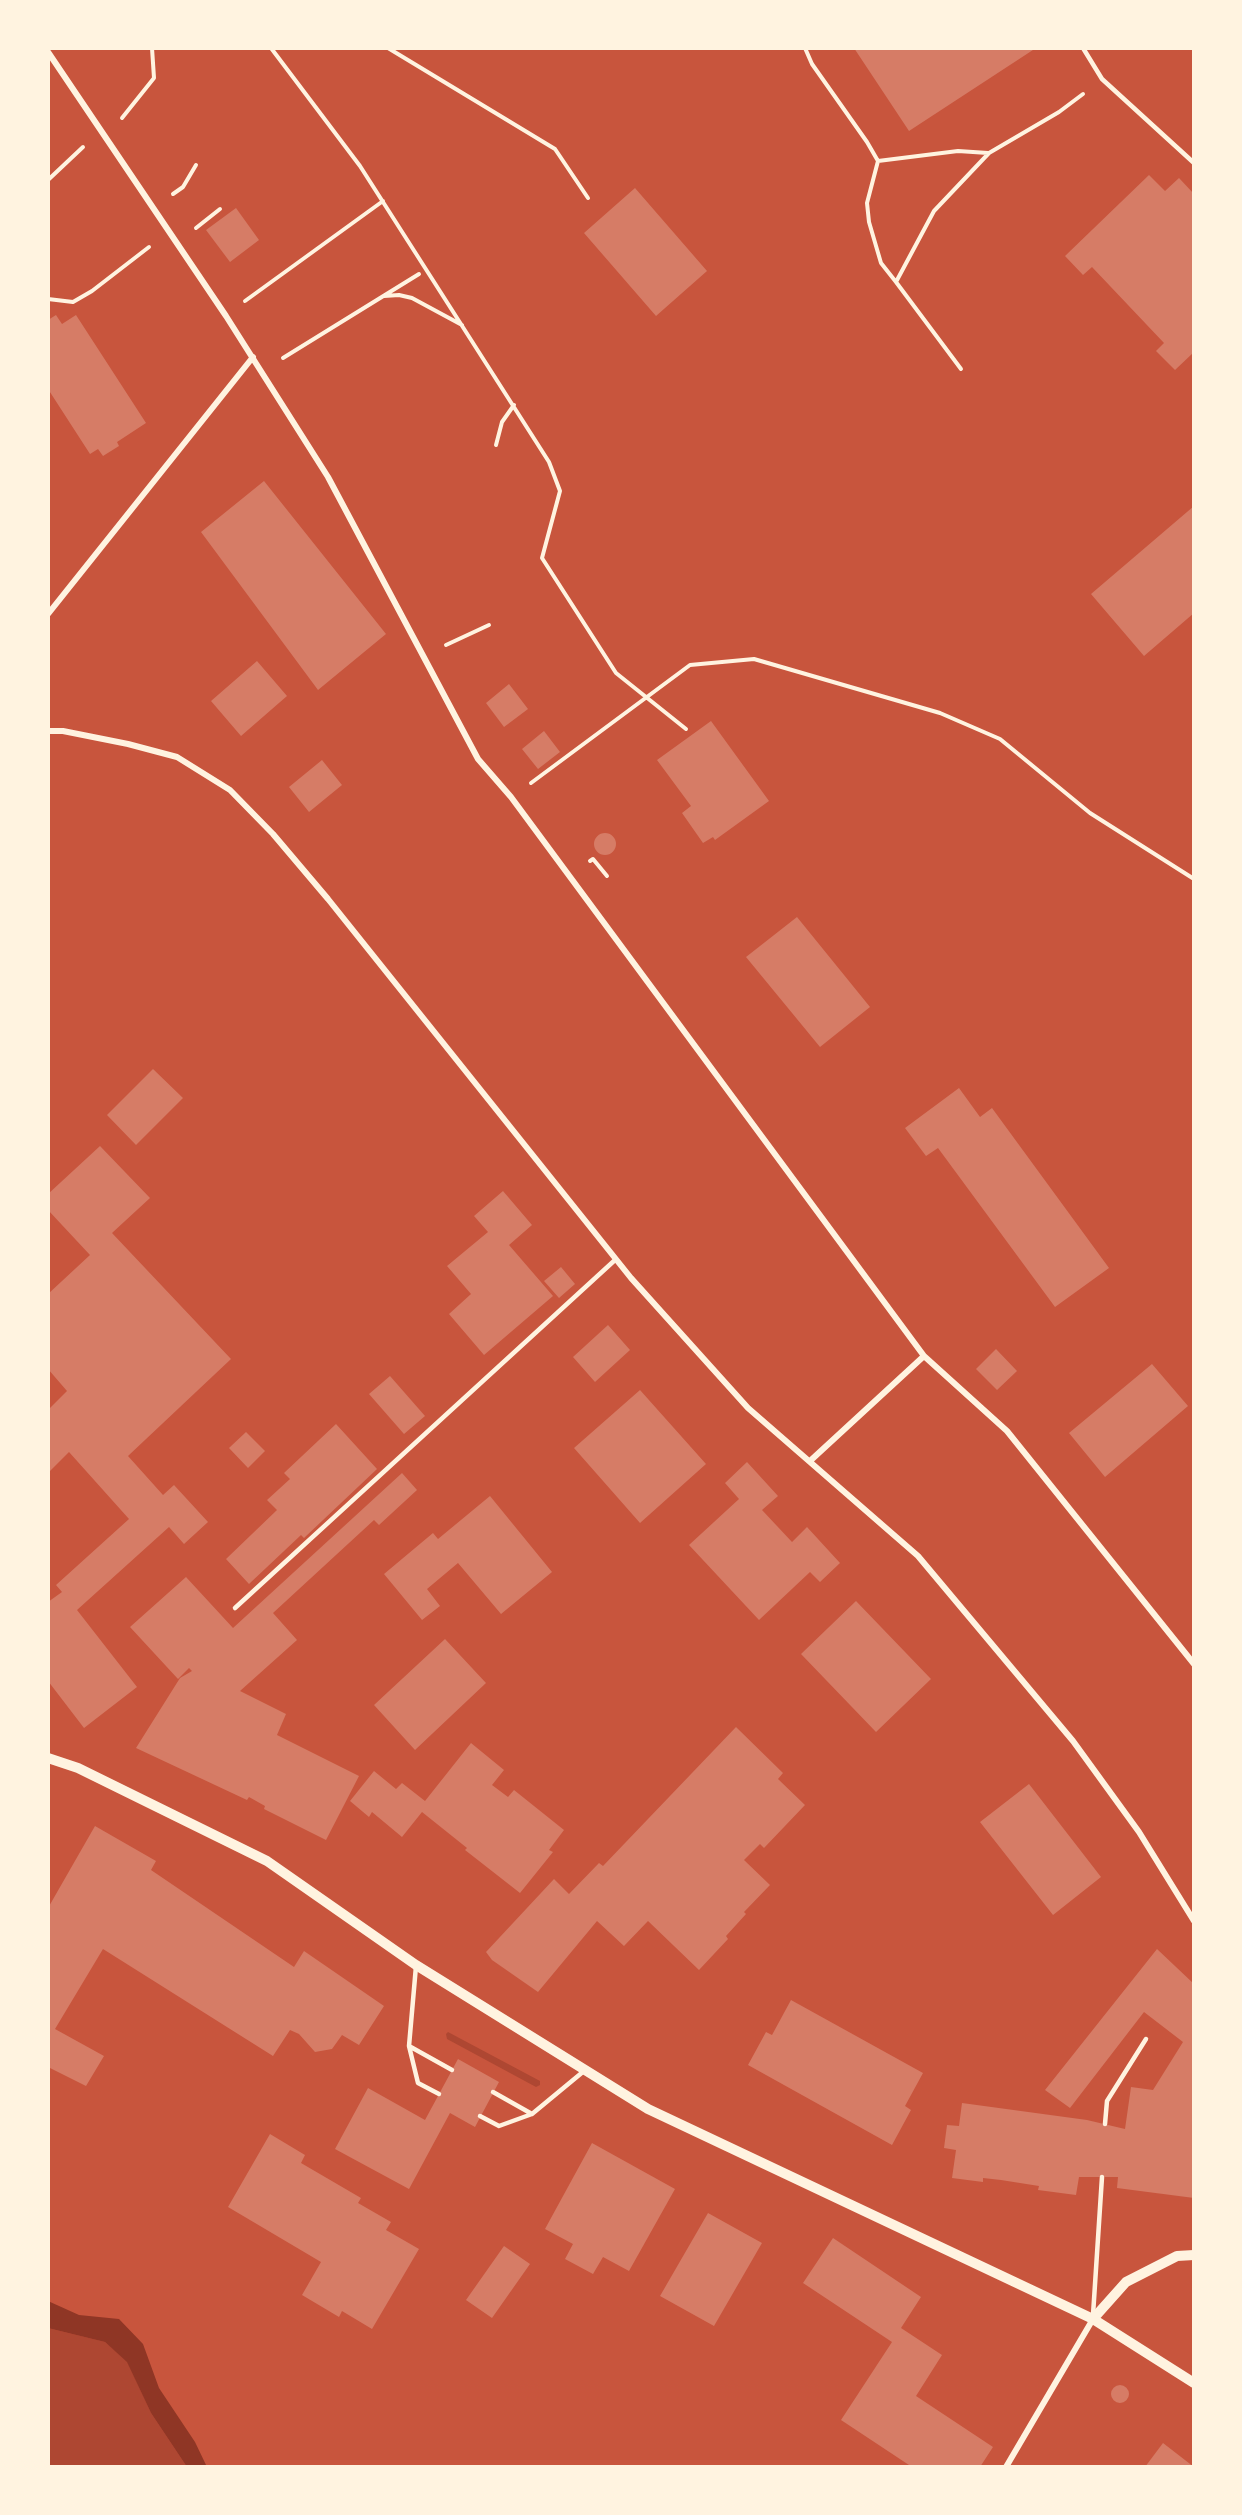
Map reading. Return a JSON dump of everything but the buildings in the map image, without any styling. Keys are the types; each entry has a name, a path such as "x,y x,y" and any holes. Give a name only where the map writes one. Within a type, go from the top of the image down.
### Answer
{"street":[{"path":"48,52 226,316 328,477 478,759 511,797 924,1356 1007,1431 1194,1664"},
{"path":"48,614 253,357"},
{"path":"48,731 63,731 128,744 177,757 230,790 273,834 328,899 615,1260 748,1408 918,1557 1072,1741 1139,1832 1194,1921"},
{"path":"810,1461 924,1356"},
{"path":"48,1758 78,1768 267,1861 416,1965 648,2109 1093,2319 1194,2383"},
{"path":"1006,2467 1093,2319 1126,2282 1177,2256 1194,2255"}],"lane":[{"path":"1083,48 1102,79 1194,163"},
{"path":"235,1608 615,1260"},
{"path":"416,1965 410,2046 418,2083 439,2094"},
{"path":"1105,2124 1107,2101 1146,2039"},
{"path":"410,2046 452,2070"},
{"path":"480,2116 499,2126 532,2114 584,2071"},
{"path":"494,2092 532,2114"},
{"path":"1093,2319 1102,2177"}],"path":[{"path":"122,118 154,78 152,48"},
{"path":"271,48 360,166 549,462 560,491 542,558 616,673 686,729"},
{"path":"388,48 555,149 588,198"},
{"path":"805,48 812,63 878,161 867,202 869,222 881,263 961,369"},
{"path":"896,282 934,211 989,153 1059,112 1102,79"},
{"path":"48,180 101,130"},
{"path":"878,161 958,151 989,153"},
{"path":"153,207 183,187 196,165"},
{"path":"226,316 383,201"},
{"path":"48,299 73,302 92,291 169,232"},
{"path":"262,371 419,274"},
{"path":"383,296 399,295 412,298 463,326"},
{"path":"496,446 502,422 514,405"},
{"path":"456,641 489,625"},
{"path":"511,797 690,665 754,659 940,712 1000,739 1090,813 1194,879"},
{"path":"593,859 607,876"}],"shaded area":[{"path":"448,2032 540,2081 540,2085 536,2087 447,2039"},
{"path":"48,2301 79,2315 119,2319 143,2344 159,2388 195,2442 207,2467 187,2467 151,2413 127,2362 105,2342 48,2328"},
{"path":"48,2328 105,2342 127,2361 151,2413 187,2467 48,2467"}]}
